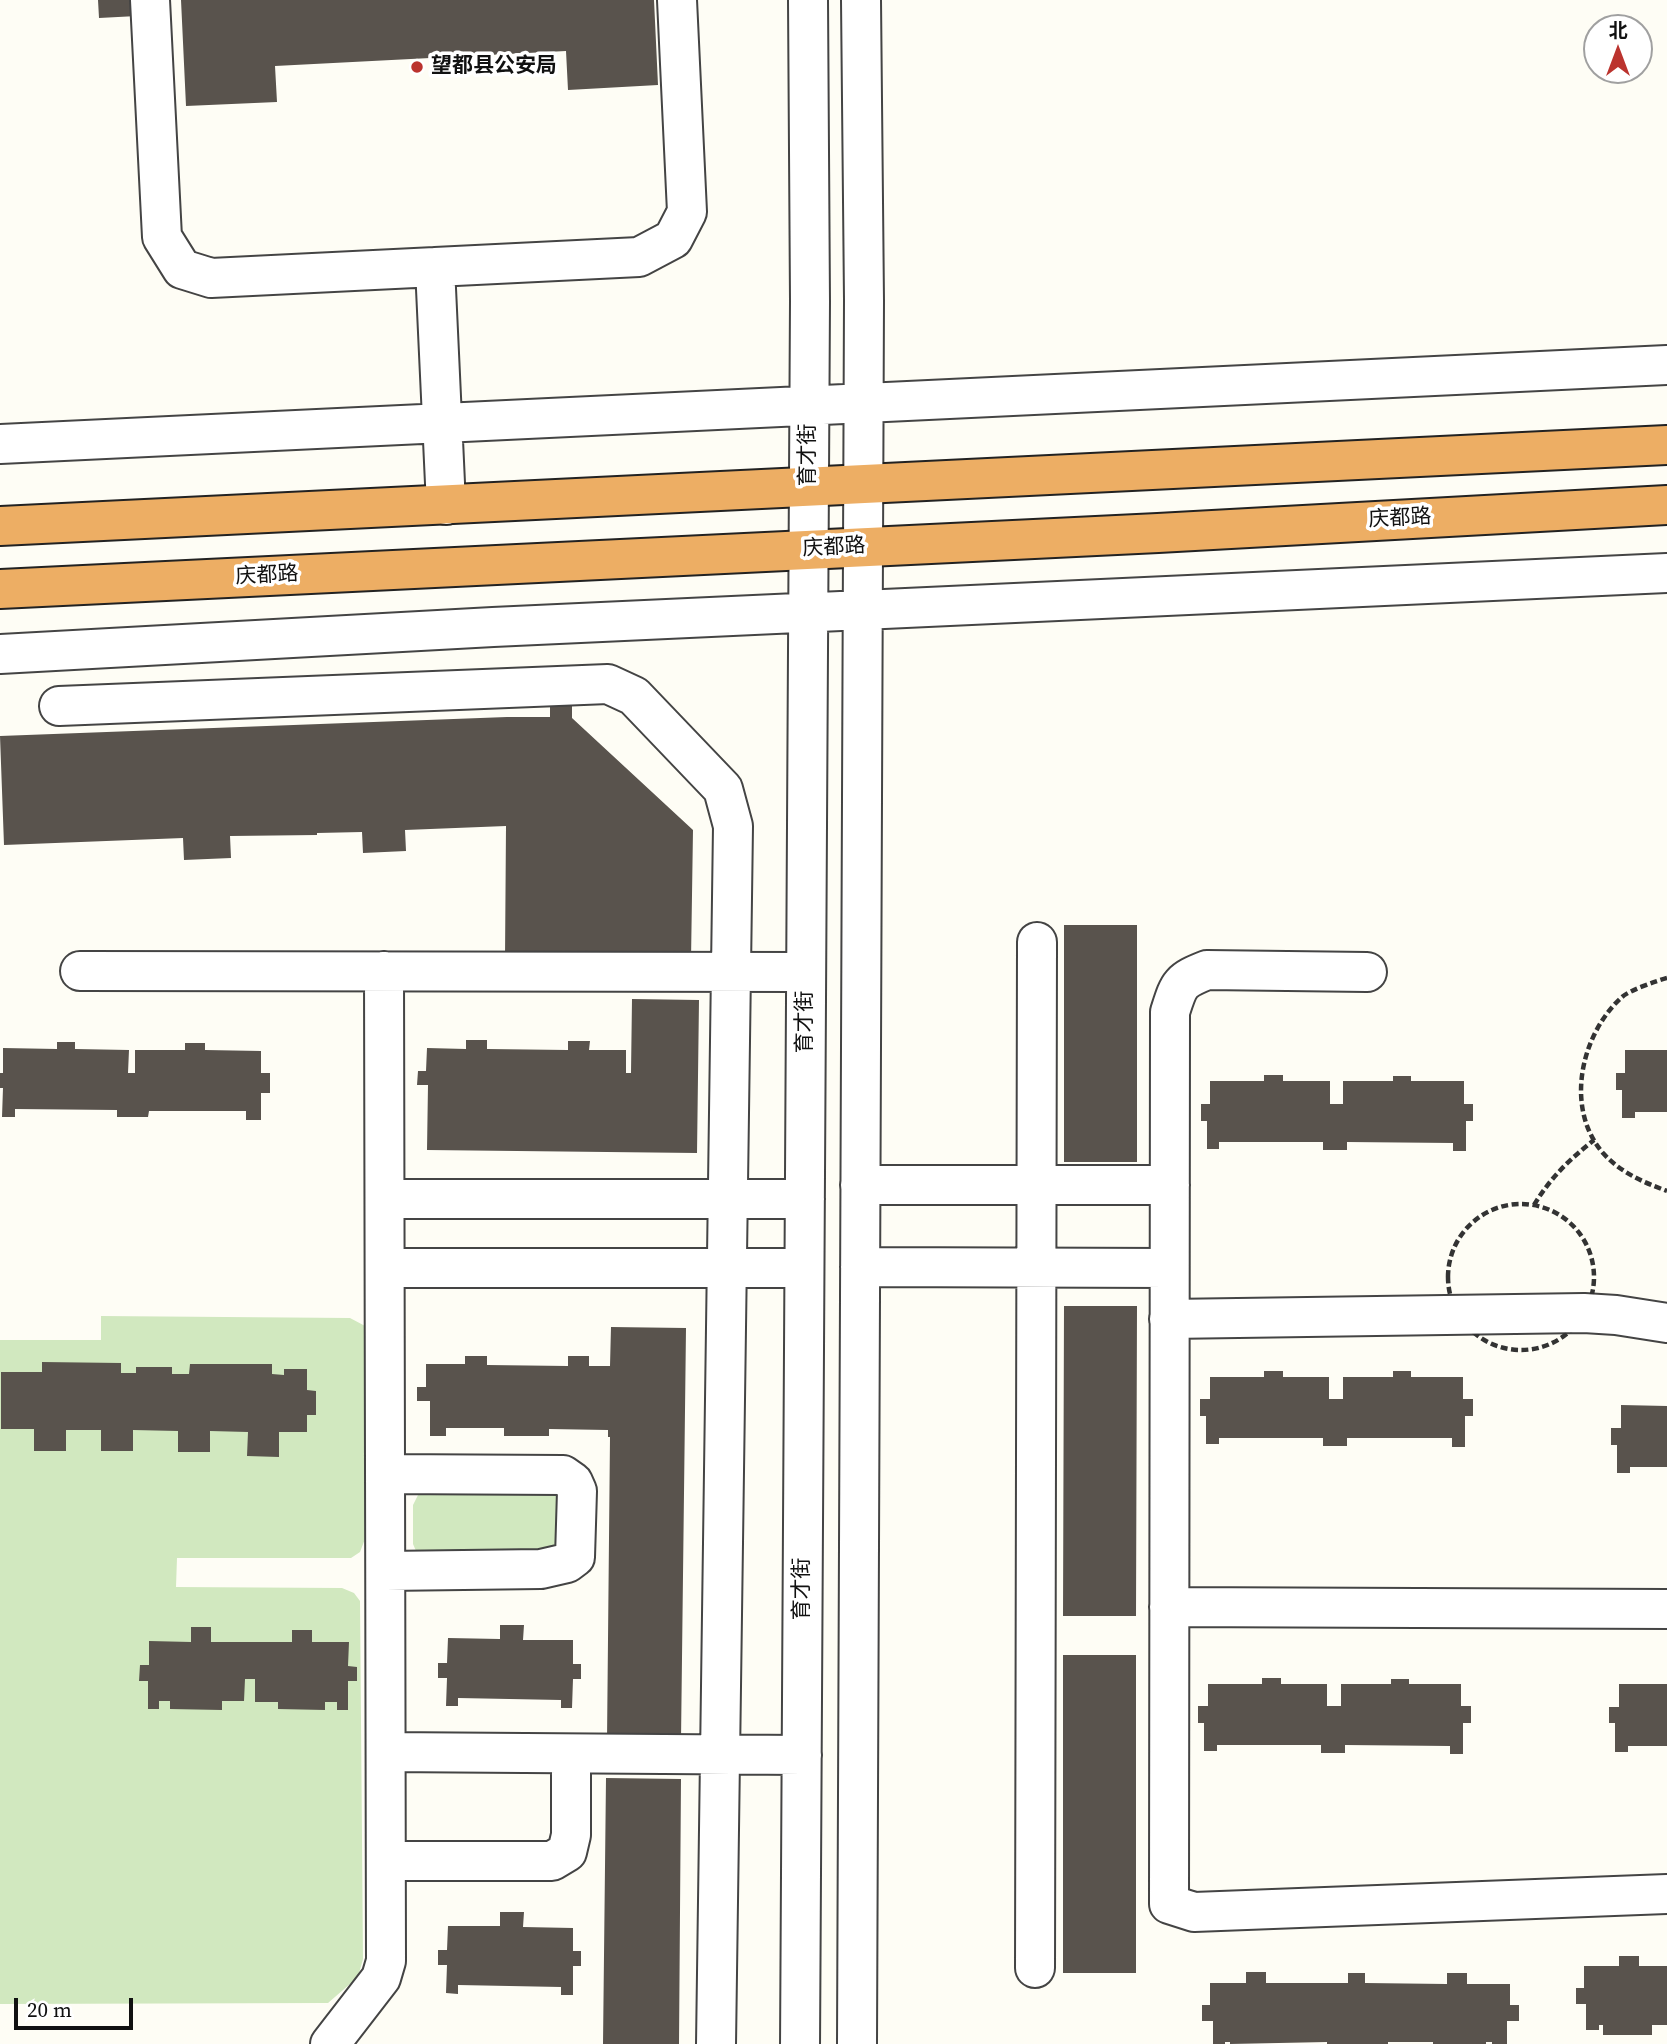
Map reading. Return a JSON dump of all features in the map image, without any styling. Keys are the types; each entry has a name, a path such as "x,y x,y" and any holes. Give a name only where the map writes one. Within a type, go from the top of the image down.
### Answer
{"highway":[{"path":"0,526 1667,445"},
{"name":"庆都路","path":"0,589 1667,505"}],"street":[{"path":"150,0 162,237 182,269 211,278 639,257 673,239 687,212 677,0"},
{"name":"育才街","path":"800,2044 809,487 808,0"},
{"path":"857,2044 863,547 861,0"},
{"path":"435,267 446,505"},
{"path":"0,444 1667,365"},
{"path":"0,654 507,627 1667,573"},
{"path":"59,706 608,684 634,696 723,789 733,826 716,2044"},
{"path":"1035,1968 1037,942"},
{"path":"1367,972 1207,970 1187,978 1178,988 1170,1012 1169,1905 1194,1912 1667,1894"},
{"path":"80,971 806,972"},
{"path":"330,2044 381,1978 386,1961 384,971"},
{"path":"860,1185 1170,1185"},
{"path":"384,1199 805,1199"},
{"path":"860,1267 1169,1268"},
{"path":"385,1268 804,1268"},
{"path":"1169,1319 1584,1313 1667,1322"},
{"path":"386,1474 563,1475 573,1482 577,1491 575,1557 567,1563 541,1569 386,1571"},
{"path":"1169,1607 1667,1609"},
{"path":"386,1752 802,1755"},
{"path":"387,1861 552,1861 567,1852 571,1835 571,1754"}],"path":[{"path":"1667,978 1624,995 1609,1012 1592,1038 1580,1086 1590,1133 1602,1152 1636,1179 1667,1191"},
{"path":"1534,1205 1546,1185 1594,1140"}],"green space":[{"path":"101,1316 350,1318 367,1327 365,1539 360,1552 351,1558 177,1558 176,1587 342,1588 354,1593 360,1601 363,1959 358,1977 328,2003 0,2004 0,1340 101,1340"},
{"path":"432,1486 540,1486 563,1496 563,1538 553,1555 421,1555 413,1544 413,1505 419,1493"}],"building":[{"path":"98,0 136,0 137,16 99,18"},
{"path":"181,0 654,0 658,85 568,90 566,51 275,66 277,102 186,106"},
{"path":"550,706 572,706 572,718 693,830 691,960 505,958 506,826 405,830 406,851 363,853 362,832 230,836 231,858 184,860 183,838 4,845 0,736 550,717"},
{"path":"1064,925 1137,925 1137,1162 1064,1162"},
{"path":"632,999 699,1000 697,1153 427,1150 428,1085 417,1085 418,1071 426,1071 427,1048 466,1049 466,1040 487,1040 487,1049 568,1050 568,1041 590,1041 589,1050 626,1050 626,1073 631,1073"},
{"path":"57,1042 75,1042 75,1049 129,1050 128,1073 135,1073 135,1050 185,1050 185,1043 205,1043 205,1050 261,1051 261,1073 270,1073 270,1093 261,1093 261,1120 246,1120 246,1111 149,1111 148,1117 117,1117 117,1110 15,1109 15,1117 2,1117 3,1088 0,1088 0,1073 3,1073 3,1048 57,1049"},
{"path":"1625,1050 1667,1050 1667,1112 1635,1112 1635,1118 1622,1118 1622,1090 1616,1090 1616,1073 1625,1073"},
{"path":"1264,1075 1283,1075 1283,1081 1330,1081 1330,1104 1343,1104 1343,1081 1393,1081 1393,1076 1411,1076 1411,1081 1464,1081 1464,1104 1473,1104 1473,1121 1466,1121 1466,1151 1453,1151 1453,1143 1347,1142 1347,1150 1323,1150 1323,1142 1219,1142 1219,1149 1207,1149 1207,1121 1201,1121 1201,1104 1210,1104 1210,1081 1264,1081"},
{"path":"1064,1306 1137,1306 1136,1616 1063,1616"},
{"path":"611,1327 686,1328 681,1740 607,1740 608,1430 549,1429 549,1436 504,1436 504,1428 446,1428 446,1436 430,1436 430,1401 417,1401 417,1387 426,1387 426,1364 465,1364 465,1356 487,1356 487,1365 568,1366 568,1356 589,1356 589,1366 610,1366"},
{"path":"42,1362 121,1363 121,1373 136,1373 136,1367 172,1367 172,1374 189,1374 190,1364 272,1364 272,1374 284,1375 284,1369 307,1369 307,1390 316,1391 316,1415 307,1415 307,1432 279,1432 279,1457 247,1456 248,1432 210,1431 210,1452 178,1452 178,1431 133,1430 133,1451 101,1451 101,1430 66,1430 66,1451 34,1451 34,1429 1,1429 1,1372 42,1372"},
{"path":"1264,1371 1283,1371 1283,1377 1329,1377 1329,1399 1343,1399 1343,1377 1393,1377 1393,1371 1411,1371 1411,1377 1463,1377 1463,1399 1473,1399 1473,1416 1465,1416 1465,1447 1452,1447 1452,1438 1347,1438 1347,1446 1323,1446 1323,1438 1219,1438 1219,1444 1206,1444 1206,1416 1200,1416 1200,1399 1210,1399 1210,1377 1264,1377"},
{"path":"1621,1405 1667,1406 1667,1467 1630,1467 1630,1473 1617,1473 1617,1445 1611,1445 1611,1428 1621,1428"},
{"path":"500,1625 524,1625 523,1640 573,1640 573,1664 581,1664 581,1679 573,1679 572,1708 561,1708 561,1700 458,1698 458,1706 446,1706 447,1678 438,1678 438,1663 447,1663 448,1638 500,1639"},
{"path":"191,1627 211,1627 211,1642 292,1642 292,1630 312,1630 312,1642 349,1642 348,1666 357,1667 357,1681 348,1681 348,1710 337,1710 337,1702 325,1702 325,1710 278,1709 278,1702 255,1702 255,1679 245,1679 244,1701 222,1701 222,1710 170,1709 170,1701 159,1701 159,1709 148,1709 148,1681 139,1681 140,1665 149,1665 149,1641 191,1642"},
{"path":"1063,1655 1136,1655 1136,1973 1063,1973"},
{"path":"1262,1678 1281,1678 1281,1684 1327,1684 1327,1706 1341,1706 1341,1684 1391,1684 1391,1679 1409,1679 1409,1684 1461,1684 1461,1706 1471,1706 1471,1723 1463,1723 1463,1754 1450,1754 1450,1746 1345,1745 1345,1753 1321,1753 1321,1745 1217,1745 1217,1751 1204,1751 1204,1723 1198,1723 1198,1706 1208,1706 1208,1684 1262,1684"},
{"path":"1619,1684 1667,1684 1667,1746 1628,1746 1628,1752 1615,1752 1615,1723 1609,1723 1609,1707 1619,1707"},
{"path":"606,1778 681,1779 679,2044 603,2044"},
{"path":"500,1912 524,1912 523,1927 573,1928 573,1951 581,1951 581,1966 573,1966 573,1995 561,1995 561,1987 458,1985 458,1994 446,1993 447,1965 438,1965 438,1950 447,1950 448,1926 500,1926"},
{"path":"1619,1956 1639,1956 1639,1966 1667,1966 1667,2025 1652,2025 1652,2035 1603,2035 1603,2025 1599,2025 1599,2030 1586,2030 1586,2004 1576,2004 1576,1988 1584,1988 1584,1966 1619,1966"},
{"path":"1246,1972 1266,1972 1266,1983 1348,1983 1348,1973 1365,1973 1365,1983 1447,1984 1447,1973 1467,1973 1467,1984 1510,1984 1510,2005 1519,2005 1519,2021 1507,2021 1507,2044 1213,2044 1213,2021 1202,2021 1202,2005 1210,2005 1210,1983 1246,1983"}],"place":[{"name":"望都县公安局","path":"417,67"}]}
